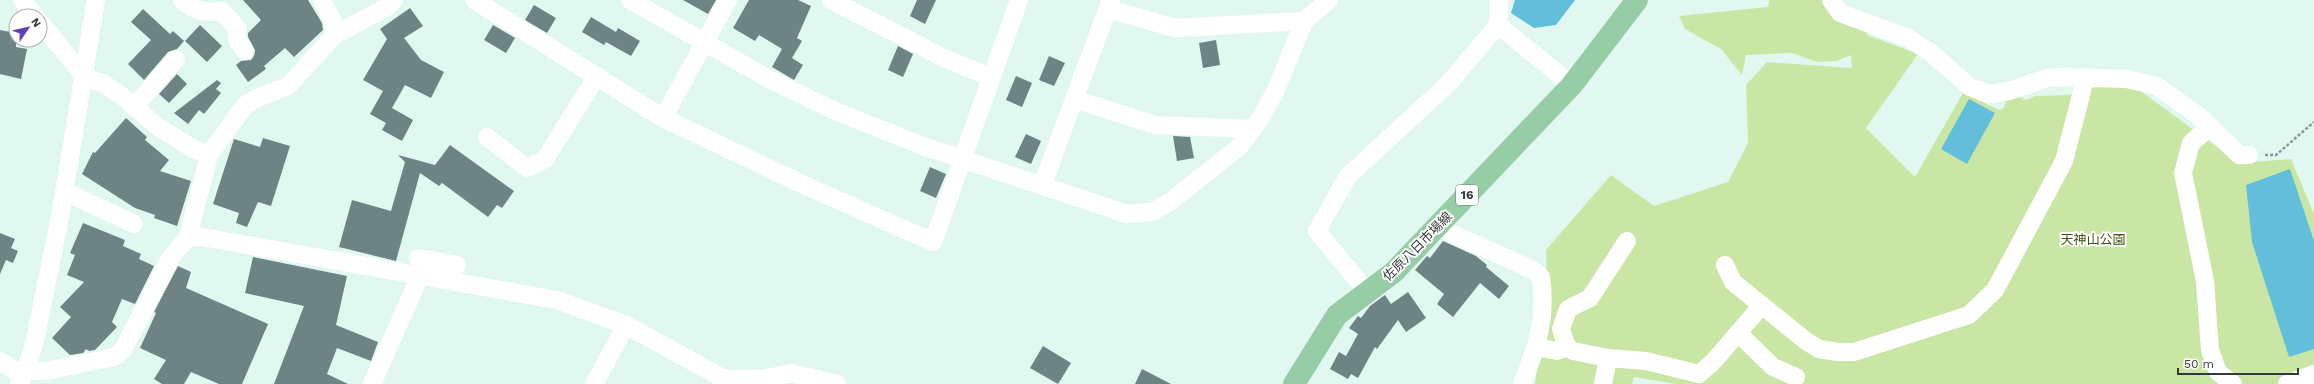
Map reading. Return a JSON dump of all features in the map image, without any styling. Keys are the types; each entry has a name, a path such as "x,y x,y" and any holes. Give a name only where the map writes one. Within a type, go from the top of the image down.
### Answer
{"main road":[{"name":"佐原八日市場線","path":"1294,384 1337,315 1394,272 1437,227 1572,85 1638,0"}],"street":[{"path":"22,0 28,8"},
{"path":"182,0 192,8 204,13 222,11 237,28 237,40 245,51"},
{"path":"322,0 332,20 335,35"},
{"path":"23,378 46,371 114,358 123,350 171,257 188,237 209,156 245,105 260,97 288,86 335,35 387,7 394,0"},
{"path":"474,0 663,118 806,186 933,242 990,77 1019,0"},
{"path":"630,0 767,78 835,111 887,132 962,159 1127,214 1152,212 1171,201 1239,147 1253,129 1276,90 1304,20 1329,0"},
{"path":"663,118 728,0"},
{"path":"831,0 944,58 990,77"},
{"path":"1367,292 1317,231 1348,176 1449,83 1498,25 1499,0"},
{"path":"1831,0 1840,12 1908,38 1931,53 1970,87 1989,94 2009,91 2047,78 2083,77 2126,79 2157,86 2199,116 2239,155 2249,155"},
{"path":"23,378 35,340 85,77 101,2"},
{"path":"1042,186 1109,5 1174,28 1304,20"},
{"path":"1498,25 1572,85"},
{"path":"48,32 85,77 104,84 158,127 192,148 209,156"},
{"path":"134,107 176,59"},
{"path":"487,137 526,168 545,159 597,76"},
{"path":"1726,264 1733,282 1806,341 1819,349 1838,352 1854,352 1969,314 1995,290 2064,161 2082,91 2083,77"},
{"path":"1074,99 1155,125 1253,129"},
{"path":"2210,127 2191,143 2183,172 2205,281 2210,350 2218,372 2233,384"},
{"path":"64,191 134,224"},
{"path":"1437,227 1533,270 1541,277 1545,300 1537,347 1522,384"},
{"path":"188,237 202,237 557,300 626,325 724,379 762,382 791,373 837,384"},
{"path":"1627,241 1590,298 1568,309 1561,329 1567,346 1573,351 1608,358 1646,361 1701,379 1713,362 1762,305"},
{"path":"418,258 457,265"},
{"path":"372,384 420,276"},
{"path":"594,384 626,325"},
{"path":"1738,333 1773,367 1796,377"},
{"path":"1537,347 1557,351 1567,346"},
{"path":"1603,384 1608,358"},
{"path":"0,361 23,378"},
{"path":"2287,384 2314,374"}],"path":[{"path":"2249,155 2276,155 2314,122"}],"green space":[{"name":"天神山公園","path":"1769,0 1825,0 1867,32 1867,35 1918,54 1866,128 1915,177 1963,93 1999,110 2004,108 2006,100 2018,96 2026,100 2036,96 2068,95 2104,85 2135,87 2239,163 2291,159 2314,214 2314,384 1676,384 1634,377 1632,384 1535,384 1547,300 1546,250 1611,175 1654,206 1728,182 1748,143 1746,85 1767,62 1852,68 1851,55 1836,61 1817,62 1792,53 1746,55 1742,75 1721,49 1685,29 1679,16 1768,7"}],"water":[{"path":"1515,0 1575,0 1556,25 1534,28 1511,13"},
{"path":"1969,99 1995,113 1967,164 1941,149"},
{"path":"2290,169 2314,241 2314,349 2289,357 2252,242 2246,185"}],"building":[{"path":"243,0 308,0 322,23 323,30 294,57 285,48 264,66 266,69 248,82 236,65 241,61 251,60 254,56 255,50 248,37 248,33 261,20"},
{"path":"683,0 716,0 708,14"},
{"path":"749,0 798,0 811,6 797,38 802,41 792,58 803,65 794,80 772,67 782,49 759,35 755,41 733,28"},
{"path":"917,0 936,0 925,24 910,16"},
{"path":"534,5 556,18 547,33 525,20"},
{"path":"410,8 423,26 404,38 421,60 444,72 431,98 405,85 392,108 413,120 402,141 382,130 386,123 370,114 383,91 363,80 387,39 380,29"},
{"path":"143,9 170,34 173,31 184,41 177,49 168,52 144,80 128,64 151,40 131,22"},
{"path":"591,17 616,32 618,28 640,41 631,56 606,42 604,45 582,32"},
{"path":"200,25 222,46 207,62 185,41"},
{"path":"493,25 515,38 506,53 484,40"},
{"path":"0,30 8,32 8,48 27,49 21,79 0,74"},
{"path":"1216,40 1220,65 1203,68 1199,43"},
{"path":"898,46 913,54 903,77 888,70"},
{"path":"1049,56 1065,63 1054,86 1039,80"},
{"path":"177,74 187,84 169,103 159,94"},
{"path":"1016,76 1032,83 1022,107 1006,100"},
{"path":"217,80 221,83 216,89 221,93 204,114 199,110 188,124 174,113"},
{"path":"126,118 147,137 145,140 169,160 160,171 191,181 177,226 154,218 155,215 135,208 82,174 93,152 95,153"},
{"path":"1026,134 1041,141 1031,164 1015,157"},
{"path":"1173,136 1190,137 1194,158 1177,161"},
{"path":"263,138 290,146 271,206 258,202 247,227 236,223 239,213 213,204 234,139 260,147"},
{"path":"450,145 514,191 502,208 497,205 488,217 442,183 439,186 420,173 396,261 339,247 352,200 391,211 405,162 398,155 435,165"},
{"path":"930,167 946,174 936,198 920,191"},
{"path":"83,223 125,240 123,246 141,254 139,259 154,266 135,304 122,299 112,322 117,327 95,350 89,351 86,349 83,353 70,355 52,338 71,317 60,307 84,282 67,275 75,255 70,253"},
{"path":"0,233 15,239 11,248 18,251 13,263 6,260 0,274"},
{"path":"1443,241 1476,256 1487,265 1486,267 1509,286 1499,299 1480,283 1453,317 1437,304 1444,294 1415,270 1427,256 1430,258"},
{"path":"253,257 347,276 336,325 378,342 371,361 337,348 327,374 348,384 274,384 304,306 245,293"},
{"path":"178,266 191,272 186,288 268,324 242,384 219,384 191,372 184,384 162,384 154,379 166,360 140,348 156,313 154,312"},
{"path":"1408,292 1426,318 1406,332 1398,320 1377,349 1375,347 1358,378 1351,374 1348,379 1330,369 1339,352 1346,356 1358,334 1349,328 1358,316 1361,318 1370,306 1385,295 1391,304"},
{"path":"1043,346 1071,363 1058,384 1030,368"},
{"path":"1142,369 1171,384 1135,384"}]}
